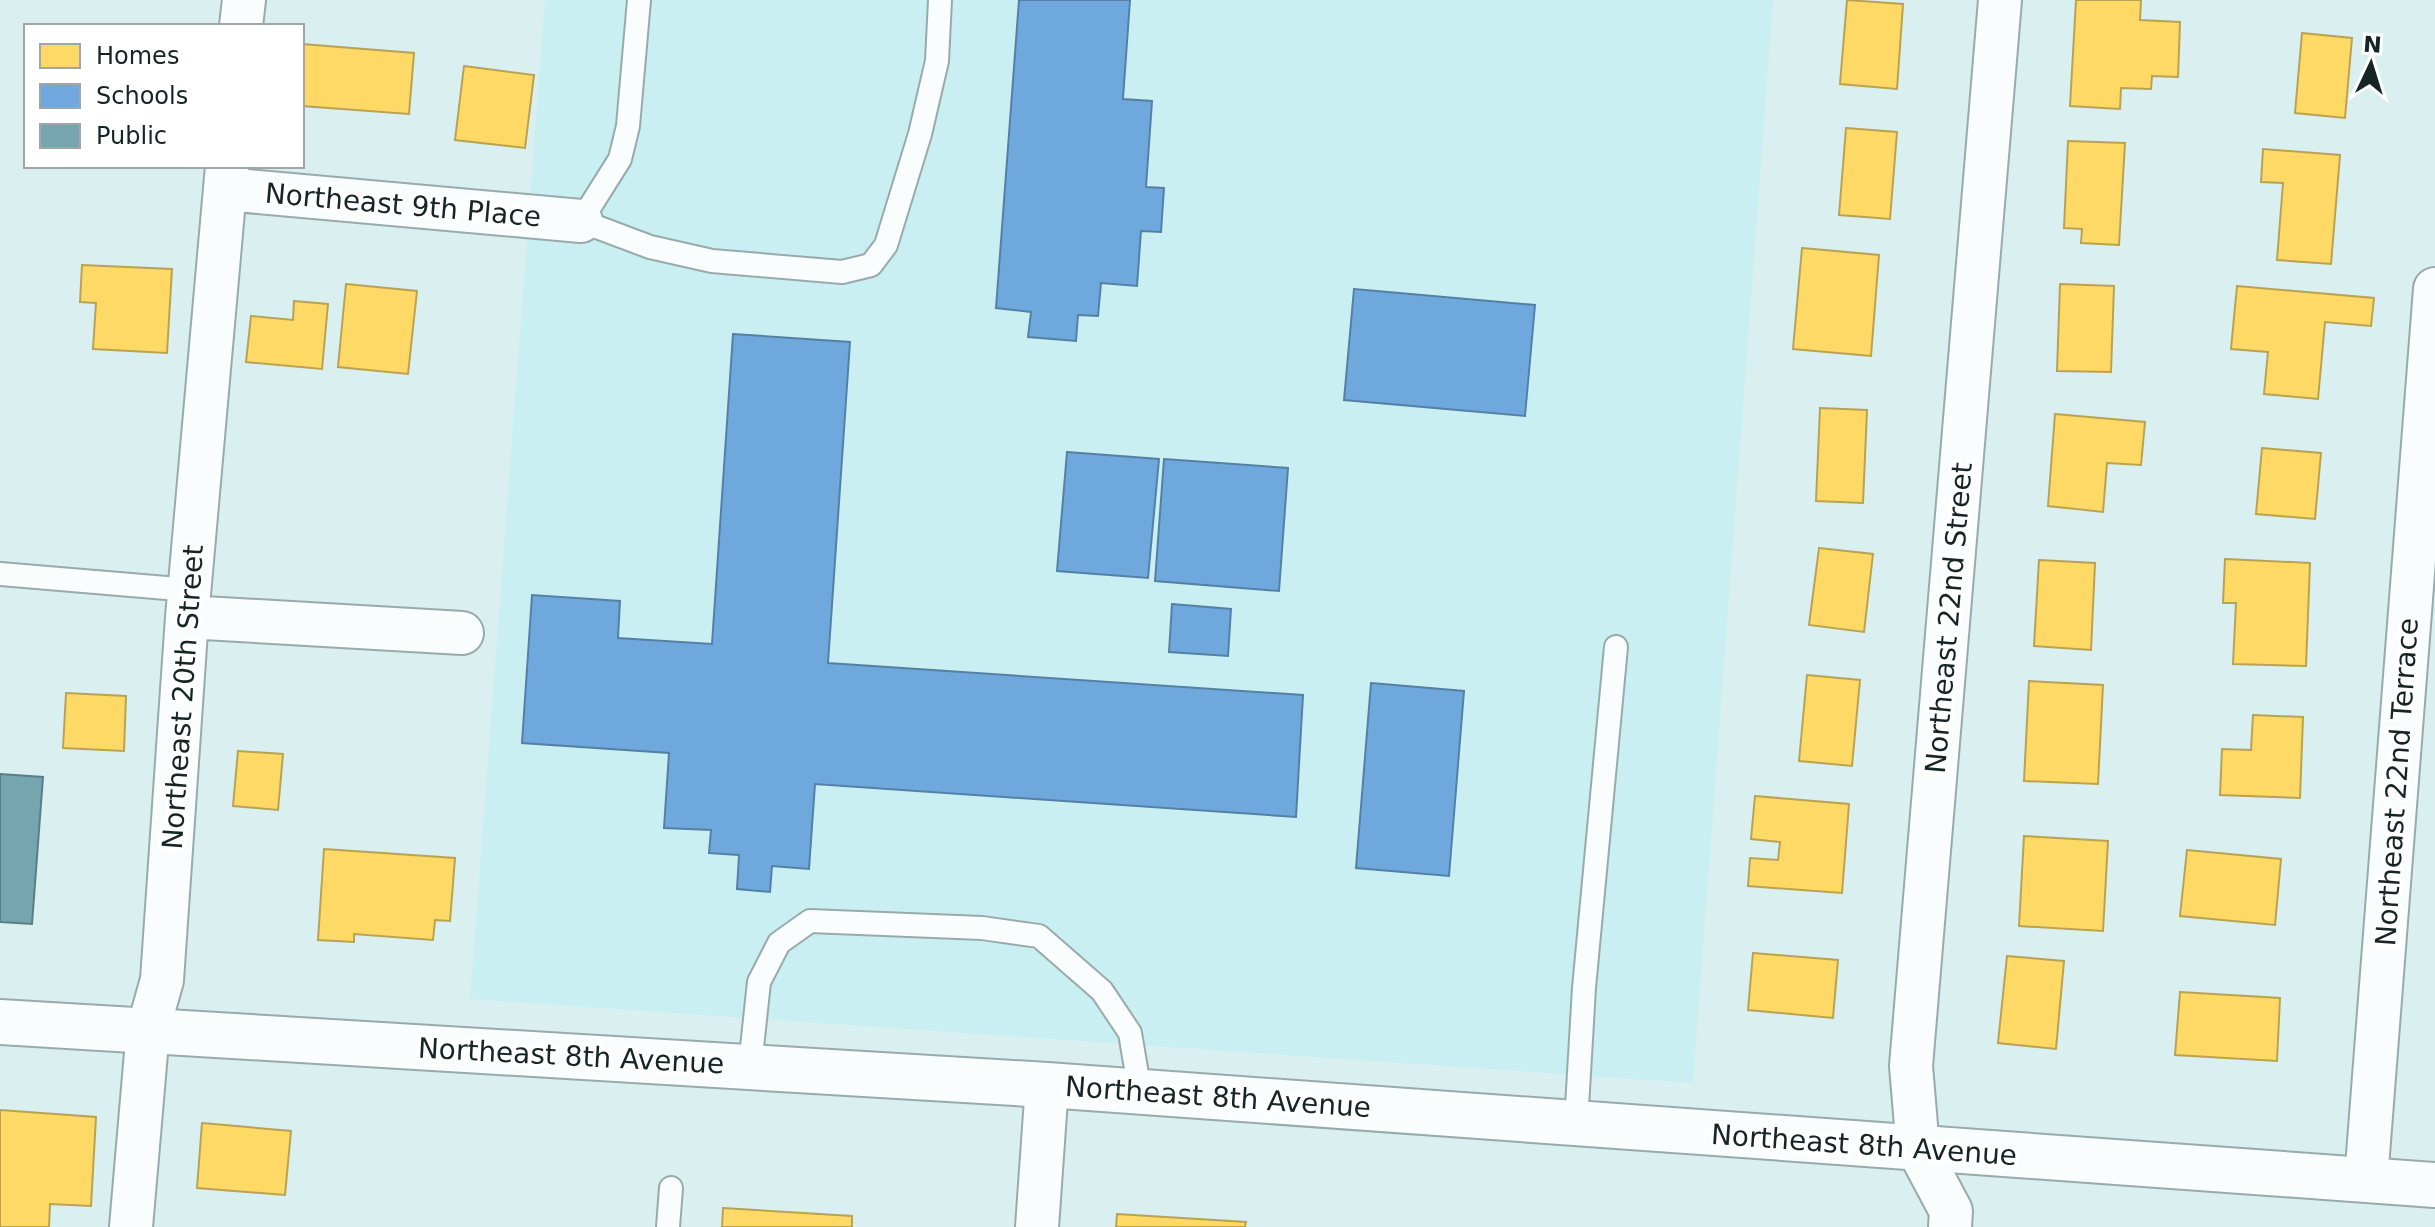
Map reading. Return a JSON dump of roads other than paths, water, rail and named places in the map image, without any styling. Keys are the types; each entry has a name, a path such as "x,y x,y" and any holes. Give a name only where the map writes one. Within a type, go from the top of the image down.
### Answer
{"street":[{"path":"241,24 244,0"},
{"name":"Northeast 22nd Street","path":"1950,1227 1951,1211 1918,1149 1911,1066 2000,0"},
{"name":"Northeast 9th Place","path":"226,177 581,221"},
{"name":"Northeast 20th Street","path":"131,1227 148,1030 162,980 188,604 226,177"},
{"name":"Northeast 22nd Terrace","path":"2366,1180 2435,289"},
{"path":"188,604 462,633"},
{"name":"Northeast 8th Avenue","path":"0,1022 1047,1085 2435,1185"},
{"path":"1037,1227 1047,1085"}],"lane":[{"path":"639,0 628,126 620,159 581,221 650,247 712,261 842,272 871,265 886,245 920,134 937,61 940,0"},
{"path":"0,574 188,604"},
{"path":"1576,1124 1584,988 1616,647"},
{"path":"750,1066 759,982 779,943 810,921 982,928 1039,936 1102,991 1130,1033 1140,1092"},
{"path":"668,1227 671,1188"}]}
